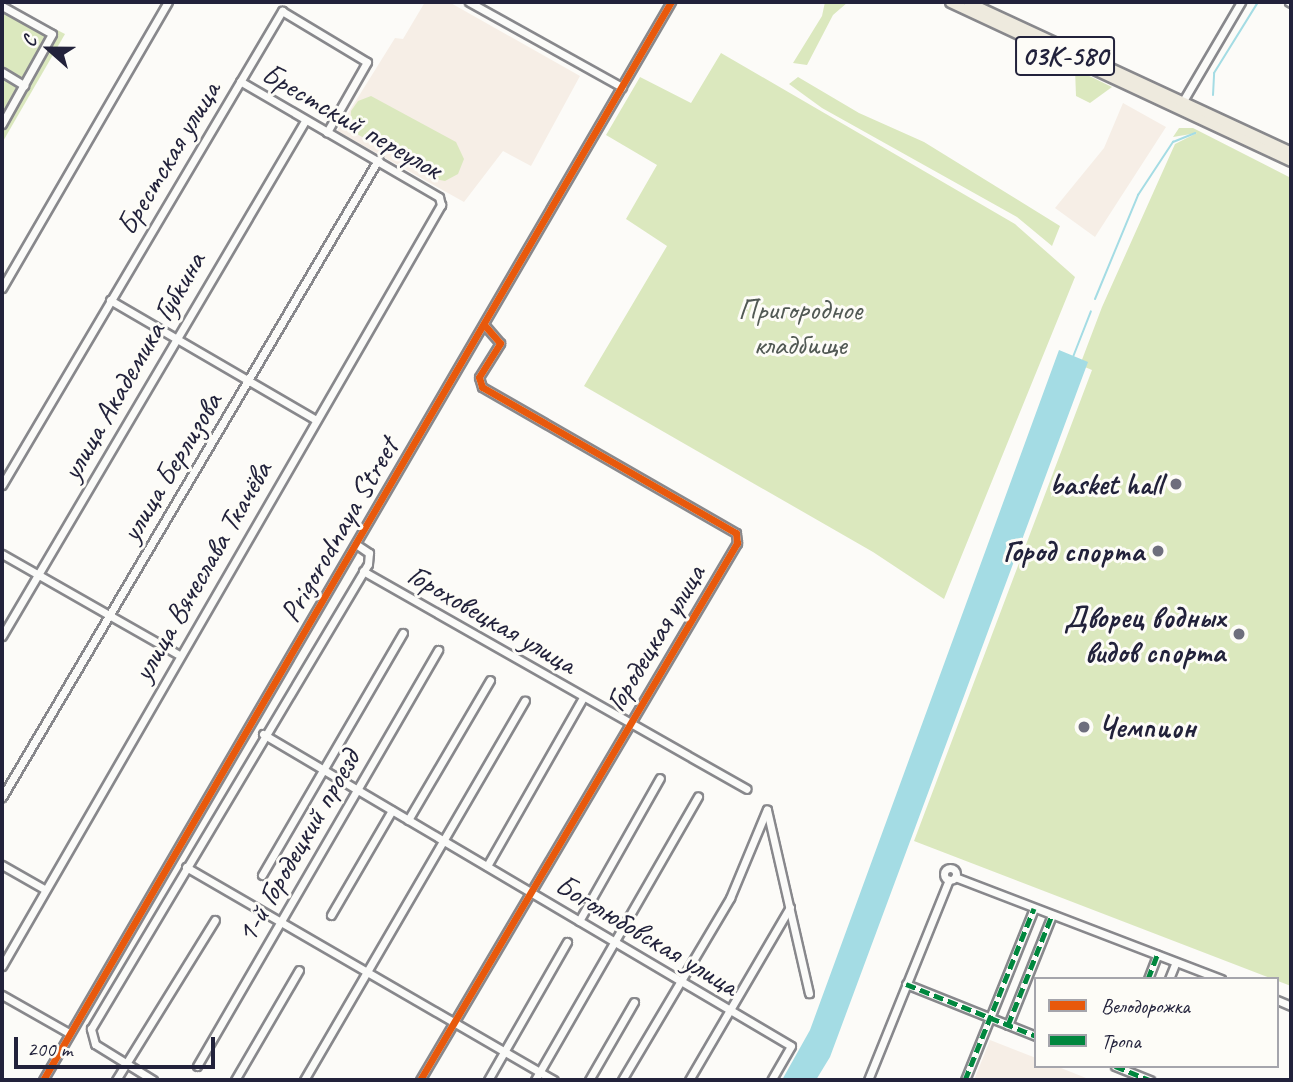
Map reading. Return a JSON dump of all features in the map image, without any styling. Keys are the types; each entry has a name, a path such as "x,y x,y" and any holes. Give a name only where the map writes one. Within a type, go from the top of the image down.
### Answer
{"main road":[{"name":"03К-580","path":"950,2 1291,152"},
{"name":"03К-580","path":"968,2 1182,105 1291,161"}],"street":[{"path":"2,288 168,2"},
{"path":"468,2 622,87"},
{"name":"Prigorodnaya Street","path":"43,1080 485,326 671,2"},
{"path":"1182,105 1241,2"},
{"path":"2,6 52,34 2,123"},
{"name":"Брестская улица","path":"2,485 279,13 285,11 367,62 327,132"},
{"path":"2,72 24,85"},
{"name":"Брестский переулок","path":"240,82 378,160 442,200"},
{"name":"улица Академика Губкина","path":"2,636 305,121"},
{"name":"улица Берлизова","path":"2,797 378,160"},
{"name":"улица Вячеслава Ткачёва","path":"2,966 442,200"},
{"path":"110,300 316,420"},
{"name":"Городецкая улица","path":"420,1080 737,538 482,387 480,377 500,343 485,326"},
{"path":"153,1080 95,1044 91,1029 281,703 363,571 369,553 357,545"},
{"path":"2,554 179,655"},
{"name":"Гороховецкая улица","path":"363,571 746,789"},
{"path":"262,875 325,771 403,632"},
{"name":"1-й Городецкий проезд","path":"197,1066 438,650"},
{"path":"408,820 490,680"},
{"path":"268,696 281,703"},
{"path":"486,866 583,698"},
{"path":"304,1080 525,701"},
{"name":"Боголюбовская улица","path":"263,734 791,1046 771,1080"},
{"path":"579,921 660,778"},
{"path":"535,1080 698,797"},
{"path":"622,1080 730,898 767,809 809,993"},
{"path":"331,915 392,810"},
{"path":"2,865 44,889"},
{"path":"186,867 554,1080"},
{"path":"166,869 179,878"},
{"path":"868,1080 952,878 1216,977"},
{"path":"688,1080 790,907"},
{"path":"965,1080 1034,908"},
{"path":"1008,1025 1052,915"},
{"path":"116,1080 128,1065 215,920"},
{"path":"488,1080 567,942"},
{"path":"1149,977 1157,955"},
{"path":"1170,977 1176,962"},
{"path":"235,1080 299,970"},
{"path":"906,984 1034,1035"},
{"path":"2,995 69,1033"},
{"path":"589,1080 634,1002"},
{"path":"1132,1070 1150,1080"}],"shaded area":[{"path":"425,2 449,2 580,76 531,166 503,151 464,202 337,131 395,38 403,39"},
{"path":"1123,103 1166,127 1095,237 1055,208 1104,148"},
{"path":"990,1040 1034,1057 1034,1068 1061,1068 1091,1080 974,1080"}],"green space":[{"path":"2,2 65,34 2,143"},
{"path":"825,2 848,2 833,15 807,65 793,63 822,16"},
{"name":"Пригородное кладбище","path":"721,53 1015,224 1075,277 944,599 873,552 584,386 667,246 626,219 657,165 606,135 640,77 691,103"},
{"path":"1075,69 1112,87 1090,103 1076,96"},
{"path":"798,77 859,113 924,142 1060,226 1052,246 1017,217 822,108 789,84"},
{"path":"371,96 456,142 464,159 458,174 445,181 435,179 357,134 350,125 351,111 358,101"},
{"name":"Город спорта","path":"1179,128 1193,128 1291,178 1291,986 1279,981 1279,977 1268,977 914,841 1092,370 1080,365 1102,307 1175,144 1197,133 1173,137"}],"water":[{"path":"1059,350 1088,362 830,1057 816,1080 782,1080 810,1030"}],"waterway":[{"path":"1213,95 1214,73 1258,2"},
{"path":"1095,299 1138,195 1173,142 1195,133"},
{"path":"1073,357 1091,311"}],"marked path":[{"path":"965,1080 1034,908"},
{"path":"1008,1025 1052,915"},
{"path":"1149,977 1157,955"},
{"path":"906,984 1034,1035"},
{"path":"1120,1068 1150,1080"}],"cycle path":[{"path":"43,1080 671,2"},
{"path":"420,1080 737,543 736,533 482,387 479,377 500,343 485,326"}],"place":[{"name":"basket hall","path":"1176,484"},
{"name":"Город спорта","path":"1158,551"},
{"name":"Дворец водных видов спорта","path":"1239,634"},
{"name":"Чемпион","path":"1084,727"}]}
